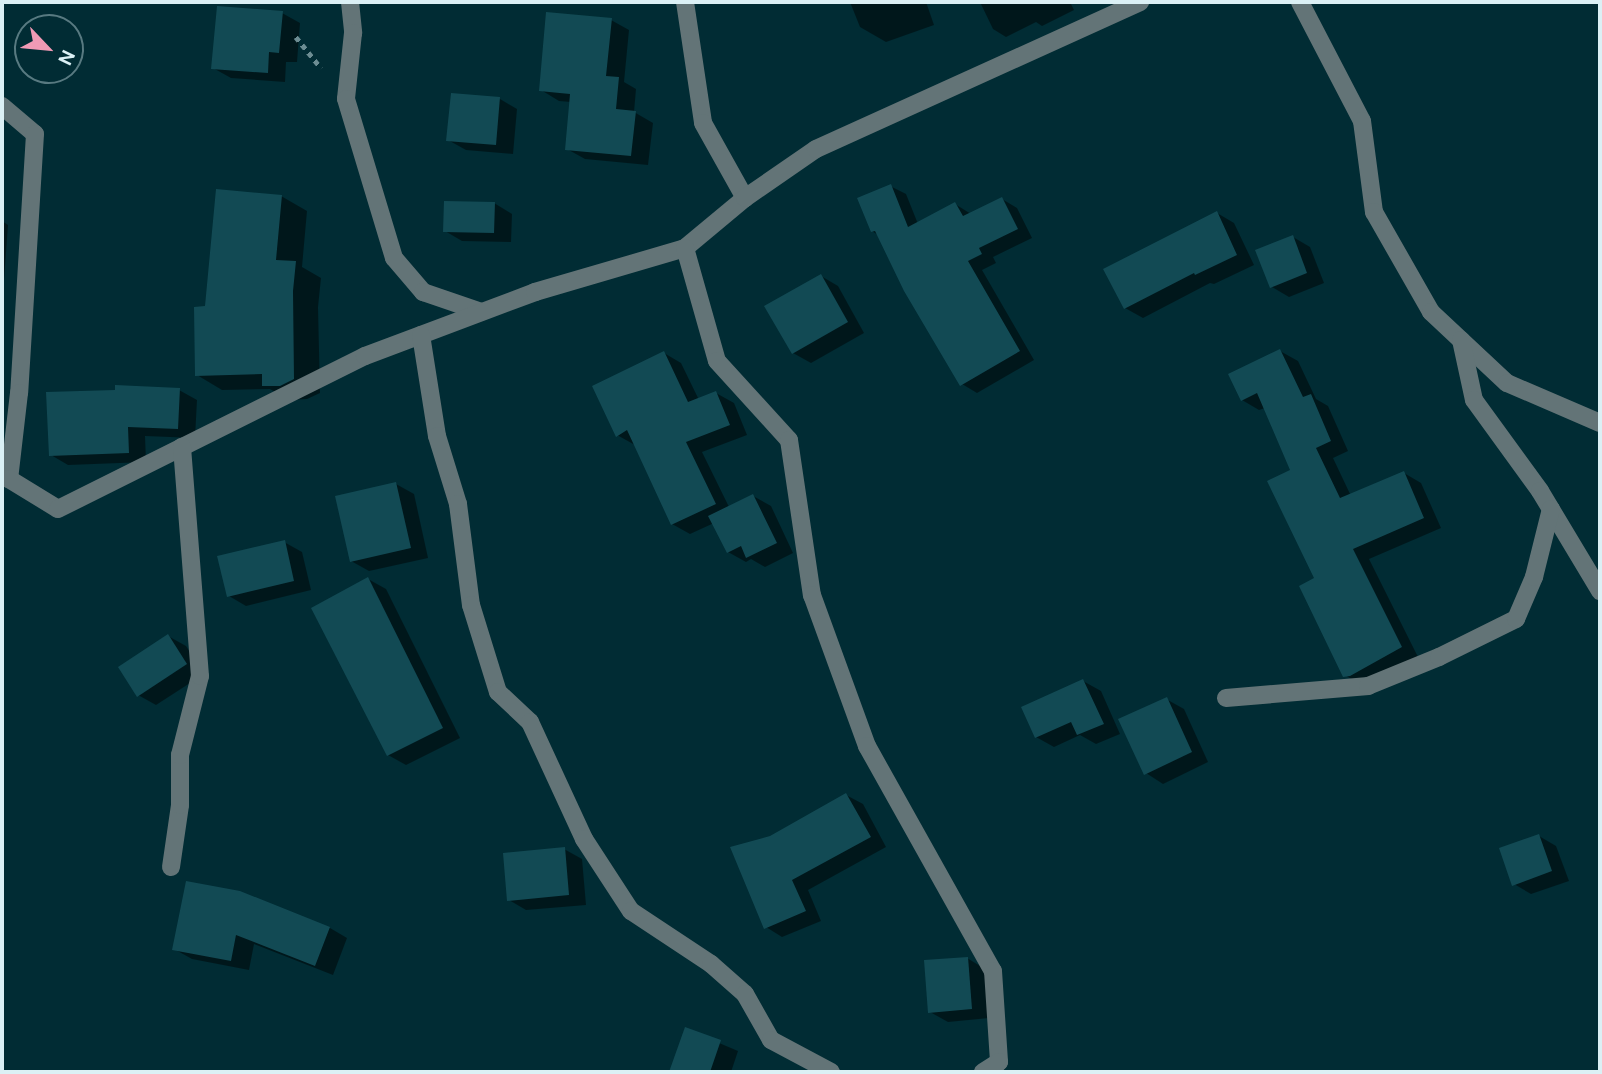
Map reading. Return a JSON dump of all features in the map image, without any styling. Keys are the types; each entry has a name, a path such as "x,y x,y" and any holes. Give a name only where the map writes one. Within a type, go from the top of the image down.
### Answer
{"street":[{"path":"350,2 353,33 345,99 394,258 424,292 481,312"},
{"path":"685,2 703,123 745,198"},
{"path":"2,106 35,134 19,393 9,479 58,509 365,355 535,292 685,248 745,198 816,149 1140,2"},
{"path":"1300,2 1362,121 1374,212 1432,312 1507,383 1600,423"},
{"path":"685,248 717,361 789,440 812,595 867,746 993,971 999,1062 983,1072"},
{"path":"421,334 437,436 458,504 471,605 498,692 530,722 584,839 631,911 711,964 745,994 771,1040 831,1072"},
{"path":"1461,340 1474,400 1551,509 1600,591"},
{"path":"171,867 180,805 180,755 200,676 182,447"},
{"path":"1226,698 1368,686 1439,657 1516,619 1534,577 1551,509"}],"building":[{"path":"217,6 283,11 279,53 269,52 268,73 211,69"},
{"path":"546,12 612,18 606,76 619,77 616,109 636,111 631,156 565,150 570,94 539,91"},
{"path":"451,93 500,97 496,145 446,141"},
{"path":"891,184 908,227 955,202 963,216 1002,197 1018,229 979,248 982,254 968,261 1020,351 960,386 904,291 875,231 871,232 857,198"},
{"path":"216,189 282,195 276,260 296,261 293,291 294,379 280,386 262,386 262,374 195,376 194,307 205,306"},
{"path":"444,201 495,202 494,233 443,232"},
{"path":"1217,211 1237,255 1195,275 1194,273 1124,309 1103,269"},
{"path":"1293,235 1307,273 1270,288 1255,250"},
{"path":"821,274 848,322 792,354 764,306"},
{"path":"1280,349 1303,397 1311,394 1331,441 1316,448 1340,498 1404,471 1424,518 1353,549 1402,647 1350,676 1343,677 1299,586 1314,578 1267,481 1290,470 1257,393 1241,401 1228,374"},
{"path":"664,351 688,402 716,391 730,425 686,442 716,504 671,525 627,430 616,437 592,386"},
{"path":"115,385 180,388 178,429 128,427 129,453 49,456 46,392 115,390"},
{"path":"396,482 411,548 350,562 335,496"},
{"path":"753,494 777,543 746,558 741,546 727,553 708,516"},
{"path":"285,540 294,581 227,597 217,556"},
{"path":"368,577 443,728 387,756 311,608"},
{"path":"168,634 187,664 137,697 118,667"},
{"path":"1083,679 1104,724 1077,735 1071,722 1035,738 1021,707"},
{"path":"1167,697 1192,752 1144,775 1118,719"},
{"path":"846,793 871,837 792,880 806,911 764,929 730,847 770,836"},
{"path":"1539,834 1552,871 1512,886 1499,848"},
{"path":"565,847 569,895 507,901 503,853"},
{"path":"186,881 240,891 330,927 315,966 236,935 231,961 172,950"},
{"path":"968,957 972,1009 928,1013 924,960"},
{"path":"685,1027 721,1040 710,1072 669,1072"}]}
